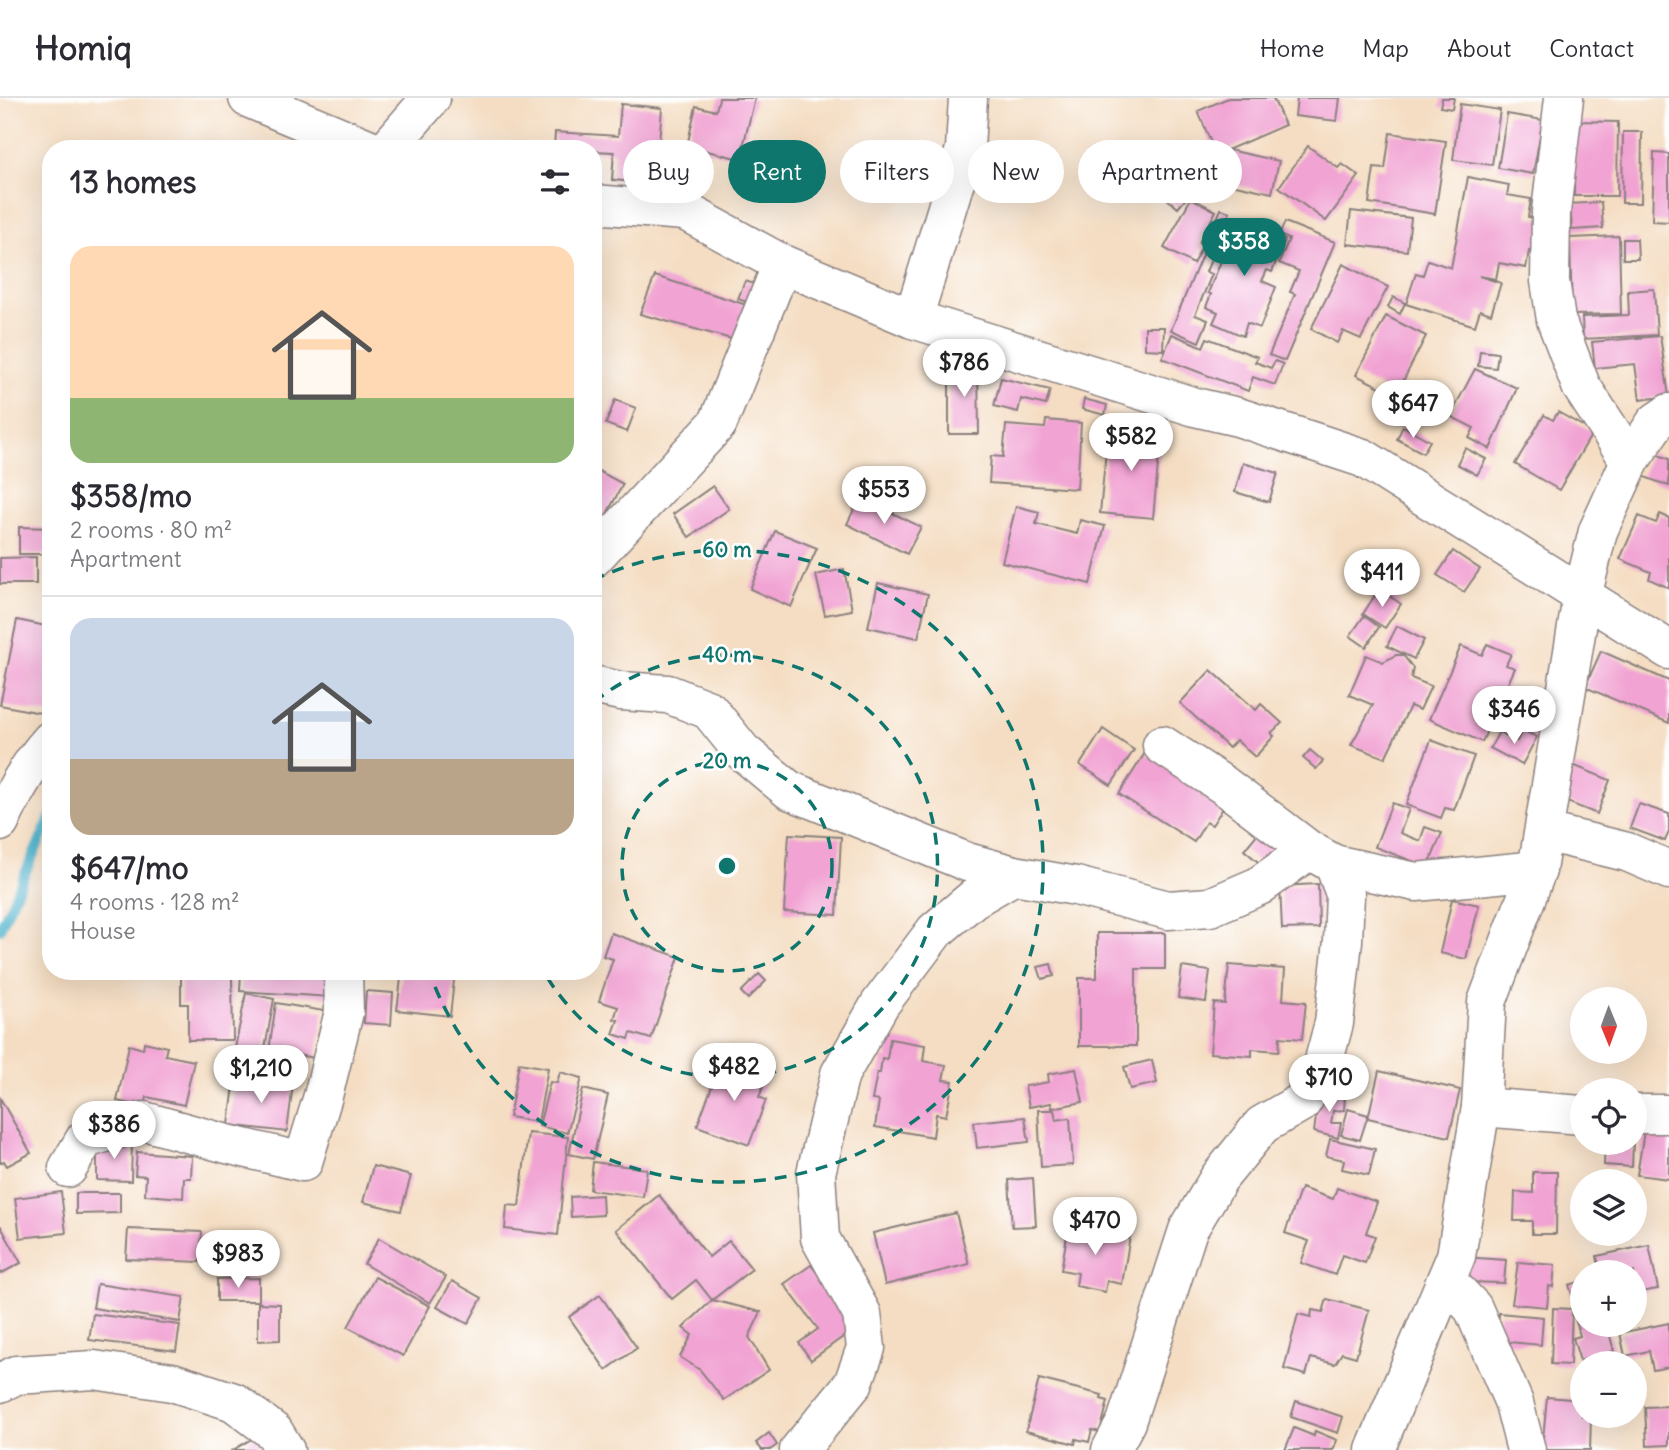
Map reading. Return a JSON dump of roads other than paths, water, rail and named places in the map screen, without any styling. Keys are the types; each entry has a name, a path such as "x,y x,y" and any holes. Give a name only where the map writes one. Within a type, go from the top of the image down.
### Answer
{"street":[{"path":"248,98 348,140"},
{"path":"395,140 431,98"},
{"path":"913,319 965,149 968,98"},
{"path":"1564,98 1551,212 1550,281 1556,320 1581,386 1630,461"},
{"path":"602,205 685,211 782,264 913,319 1195,407 1238,417 1363,458 1669,650"},
{"path":"602,548 718,423 782,264"},
{"path":"1376,1450 1456,1256 1482,1107 1487,1002 1537,870 1582,597 1598,531 1630,461 1656,422 1669,413"},
{"path":"602,687 668,694 709,710 742,751 789,790 908,840 967,862 1014,875 1076,886 1168,910 1210,907 1321,857 1416,881 1537,870"},
{"path":"1111,1450 1126,1422 1188,1230 1219,1178 1262,1125 1302,1102 1322,1068 1334,1023 1343,941 1345,894 1321,857 1225,786 1162,745"},
{"path":"3,797 42,750"},
{"path":"1545,832 1627,852 1669,870"},
{"path":"799,1450 853,1384 866,1348 862,1314 820,1238 816,1173 840,1074 880,1004 935,931 973,899 1014,875"},
{"path":"68,1168 85,1139 144,1121 303,1162 344,1012 342,980"},
{"path":"1482,1107 1570,1114"},
{"path":"1647,1114 1669,1114"},
{"path":"1446,1280 1473,1308 1514,1403 1526,1450"},
{"path":"0,1383 16,1375 94,1370 172,1382 234,1402 274,1432 285,1450"}],"waterway":[{"path":"0,929 42,836"}]}
